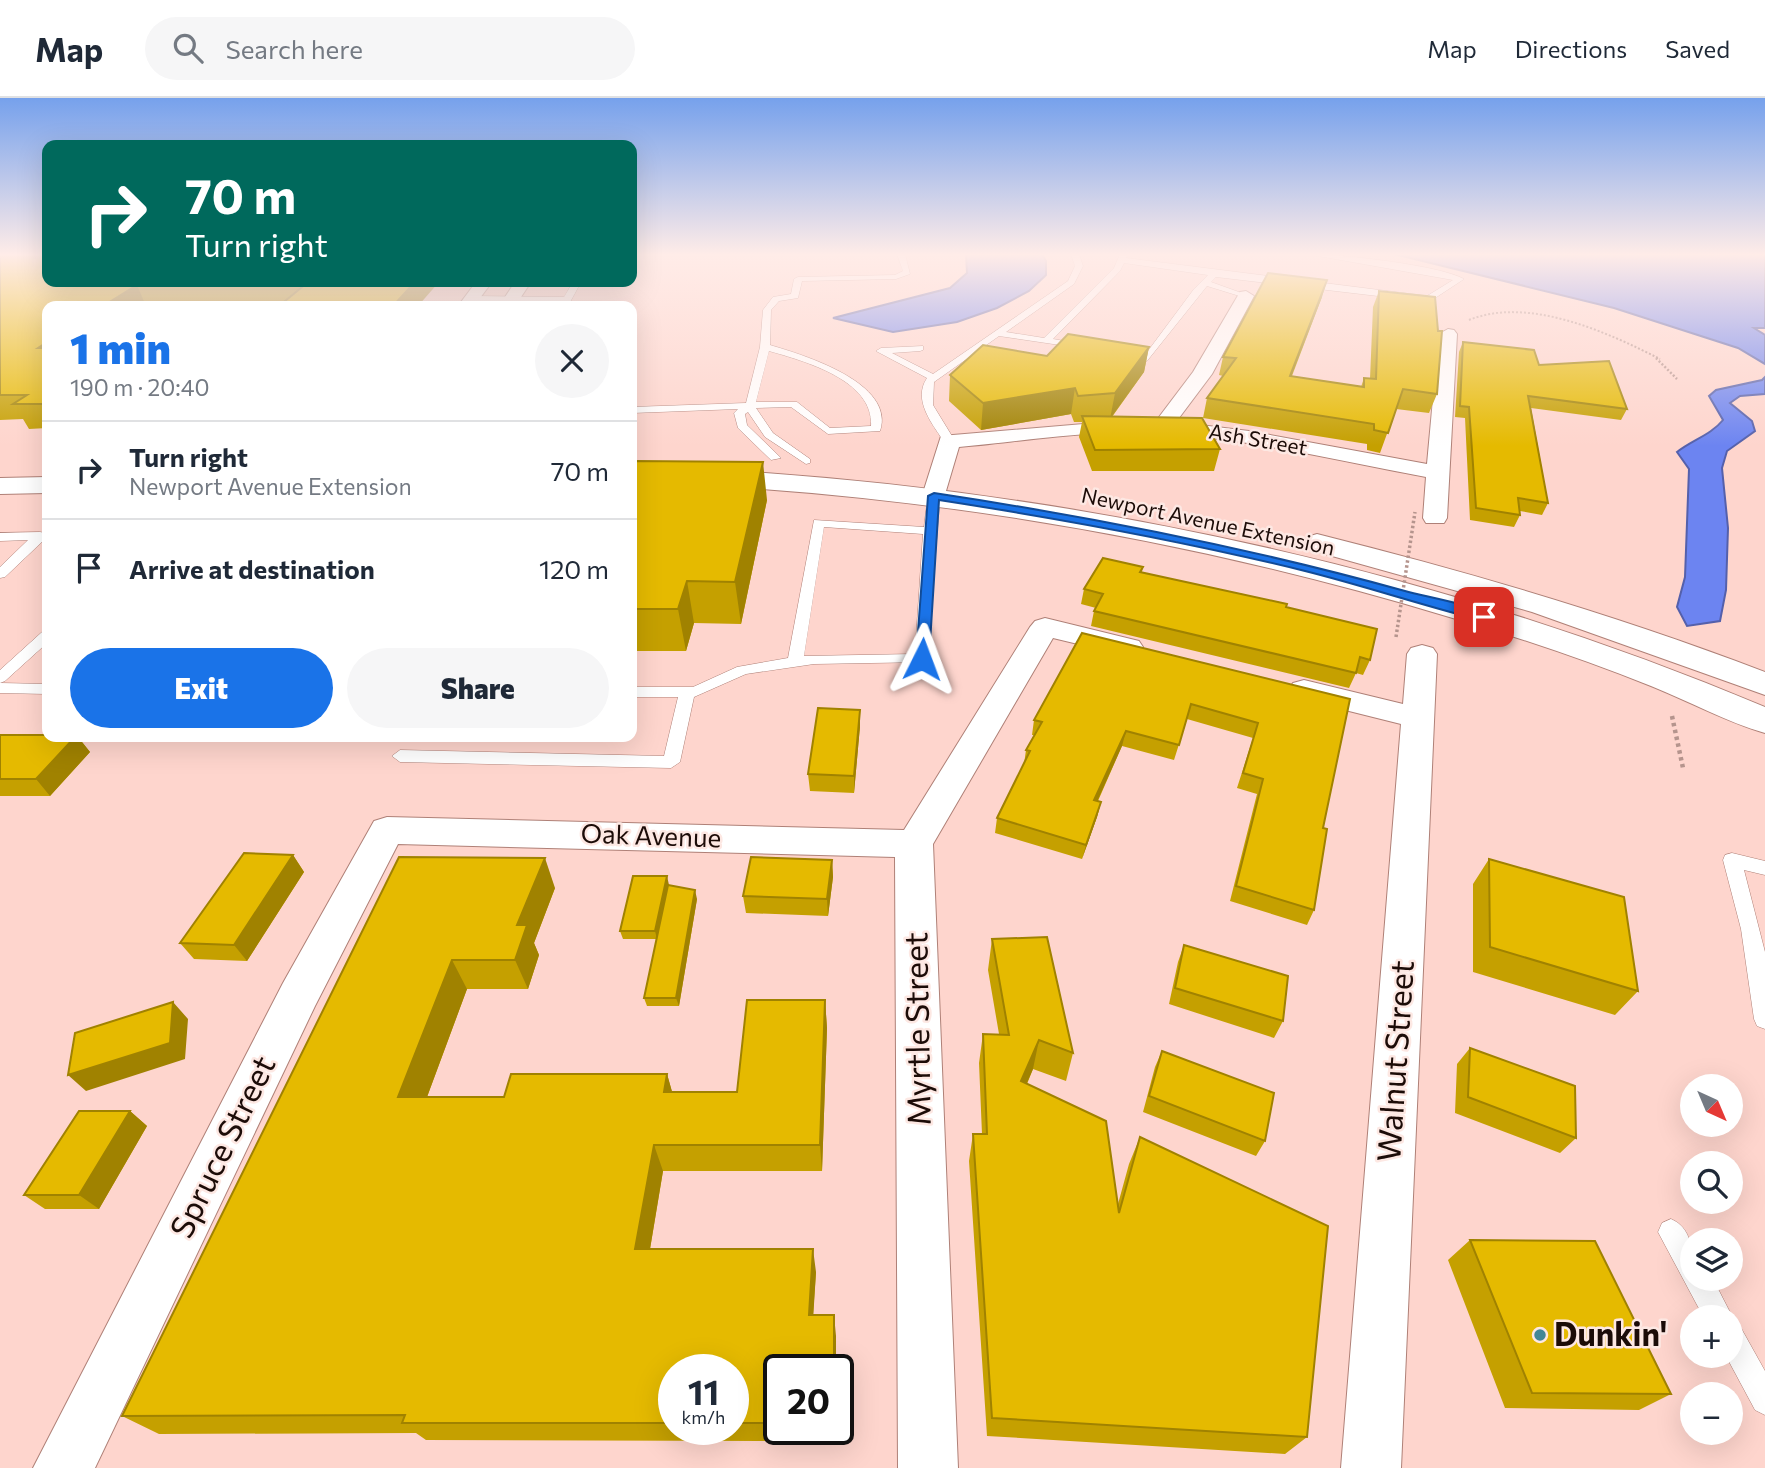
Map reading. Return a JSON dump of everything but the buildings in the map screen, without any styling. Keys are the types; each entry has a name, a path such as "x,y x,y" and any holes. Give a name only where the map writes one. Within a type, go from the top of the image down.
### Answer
{"main road":[{"name":"Newport Avenue Extension","path":"637,453 806,461 936,485 1150,532 1389,589 1602,656 1765,721"},
{"path":"0,466 42,465"},
{"name":"Newport Avenue Extension","path":"637,474 936,485 1173,511 1389,561 1604,624 1765,684"},
{"path":"0,486 42,485"}],"street":[{"path":"1161,427 1202,374 1233,318"},
{"path":"1425,515 1440,473 1448,334"},
{"name":"Ash Street","path":"949,442 1119,427 1161,427 1249,438 1440,473"},
{"path":"936,485 949,442"},
{"path":"914,844 1045,627 1150,653"},
{"name":"Walnut Street","path":"1371,1468 1417,718 1409,645"},
{"path":"1281,685 1417,718"},
{"name":"Oak Avenue","path":"387,830 914,844"},
{"name":"Spruce Street","path":"64,1468 298,996 387,830"},
{"name":"Myrtle Street","path":"914,844 928,1468"}],"lane":[{"path":"767,318 765,347 750,407 739,413 742,426 775,458"},
{"path":"949,442 926,404 924,392 934,377 1019,318"},
{"path":"1047,340 1067,318"},
{"path":"1108,351 1147,358 1177,318"},
{"path":"997,333 1095,349"},
{"path":"637,410 793,404 828,431 876,429 876,410 854,384 798,356 765,347"},
{"path":"920,348 881,351 934,377"},
{"path":"750,407 769,435 806,461"},
{"path":"637,692 695,692 742,670 814,659 922,659 930,531 936,485"},
{"path":"795,662 818,523 930,531"},
{"path":"0,537 40,536 0,574"},
{"path":"0,678 42,640"},
{"path":"0,688 42,689"},
{"path":"400,756 671,762 687,692"},
{"path":"1765,868 1732,860 1751,929 1765,1019"},
{"path":"1671,1232 1680,1248"},
{"path":"1743,1360 1765,1399"}],"path":[{"path":"1448,334 1471,318"},
{"path":"1550,318 1570,323 1662,360 1676,379"},
{"path":"1409,645 1425,515"},
{"path":"1670,708 1683,768"}],"water":[{"path":"833,318 969,318 893,332"},
{"path":"1645,318 1765,318 1765,328 1754,328 1765,335 1765,364 1738,348"},
{"path":"1765,377 1765,394 1740,396 1730,403 1752,421 1755,431 1727,451 1722,468 1728,528 1726,590 1720,621 1687,626 1677,607 1685,577 1689,469 1677,452 1713,430 1723,420 1709,396 1716,390 1762,380"}],"place":[{"name":"Dunkin'","path":"1540,1335"}],"route":[{"path":"922,659 934,496 1066,516 1198,542 1309,568 1484,617"}]}
